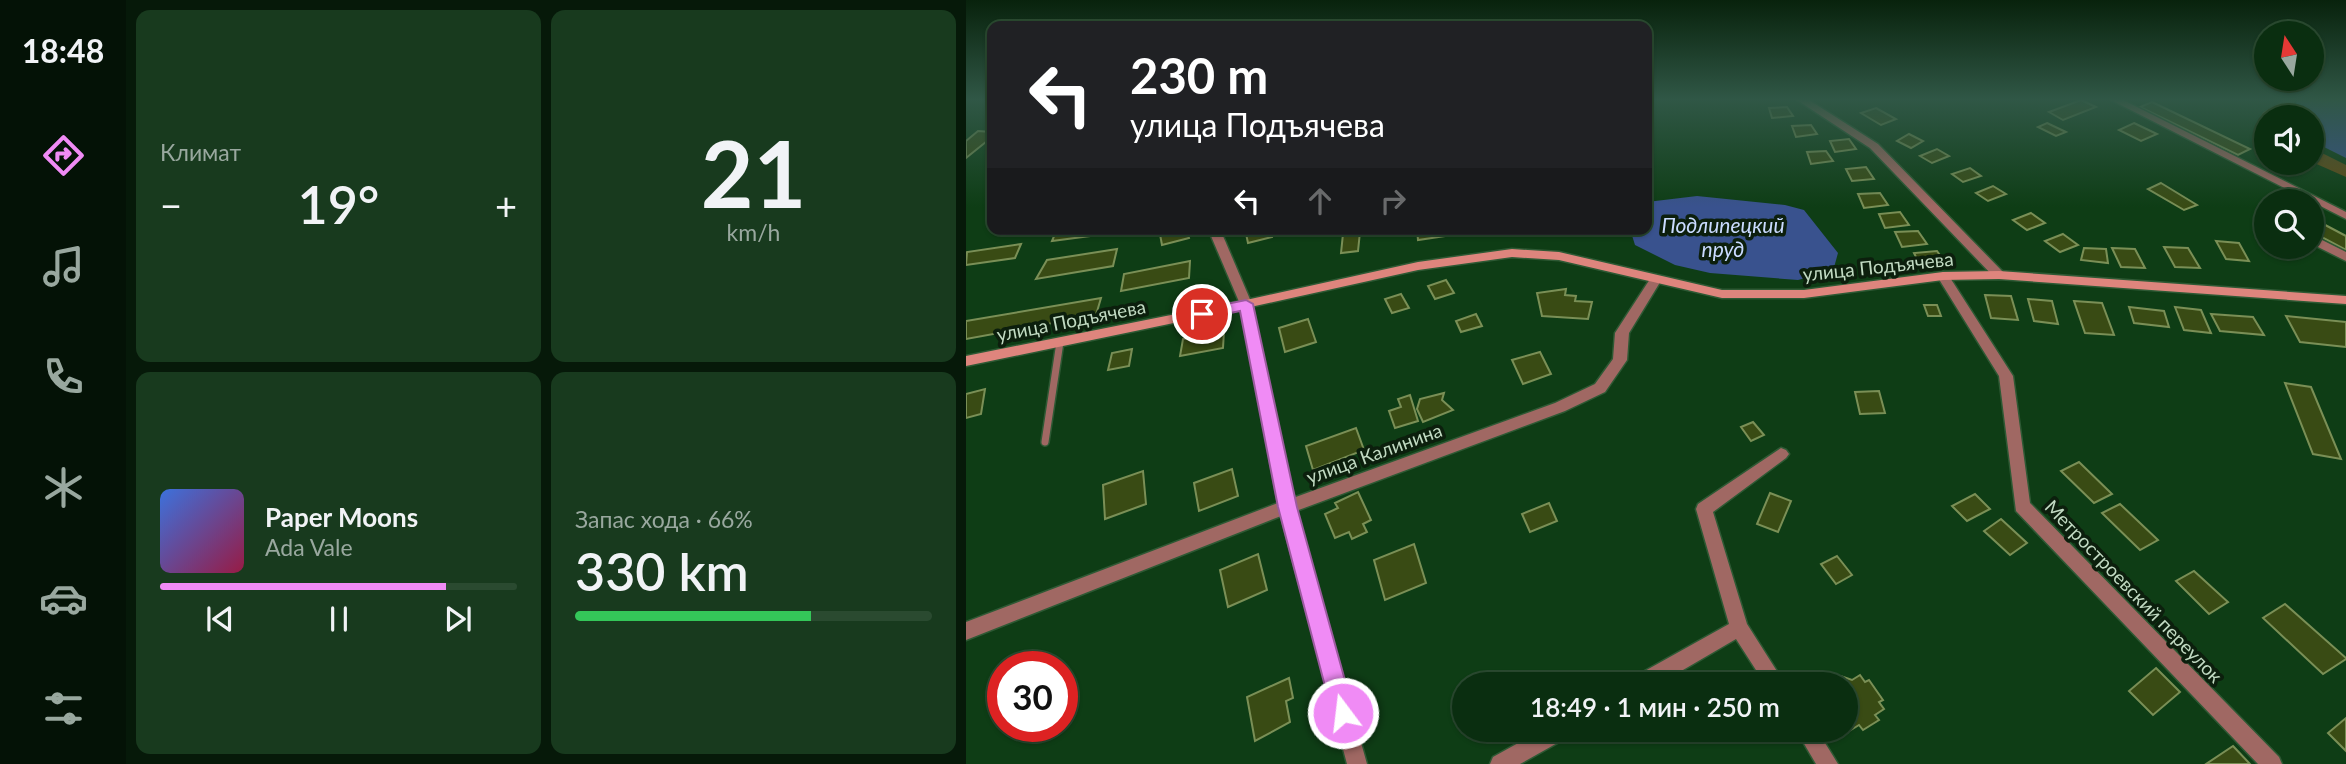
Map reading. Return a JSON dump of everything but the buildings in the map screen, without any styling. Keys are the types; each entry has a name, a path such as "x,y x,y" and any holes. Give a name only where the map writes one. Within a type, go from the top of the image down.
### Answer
{"main road":[{"name":"улица Подъячева","path":"966,361 1418,266 1512,253 1559,256 1722,294 1804,294 1943,276 1999,275 2346,300"}],"street":[{"path":"1858,136 1874,146 1999,275"},
{"path":"2187,136 2292,189"},
{"path":"2324,205 2346,216"},
{"path":"1217,235 1246,304 1287,507 1357,764"},
{"path":"2324,245 2346,257"},
{"name":"Метростроевский переулок","path":"1943,276 2006,376 2022,506 2272,764"},
{"name":"улица Калинина","path":"966,631 1287,507 1560,407 1600,388 1620,360 1622,333 1656,279"},
{"path":"1768,672 1739,628 1704,509 1781,454"},
{"path":"1662,672 1739,628"},
{"path":"1500,764 1539,742"},
{"path":"1814,742 1828,764"}],"lane":[{"path":"1045,442 1060,342"}],"shaded area":[{"path":"2324,154 2346,165 2346,177 2324,167"}],"water":[{"path":"2324,136 2346,136 2346,158 2324,147"},
{"name":"Подлипецкий пруд","path":"1697,196 1785,205 1804,210 1838,253 1833,271 1798,280 1710,273 1675,265 1635,245 1632,235 1652,235 1652,201"}],"route":[{"path":"1202,314 1246,304 1287,507 1343,713"}]}
